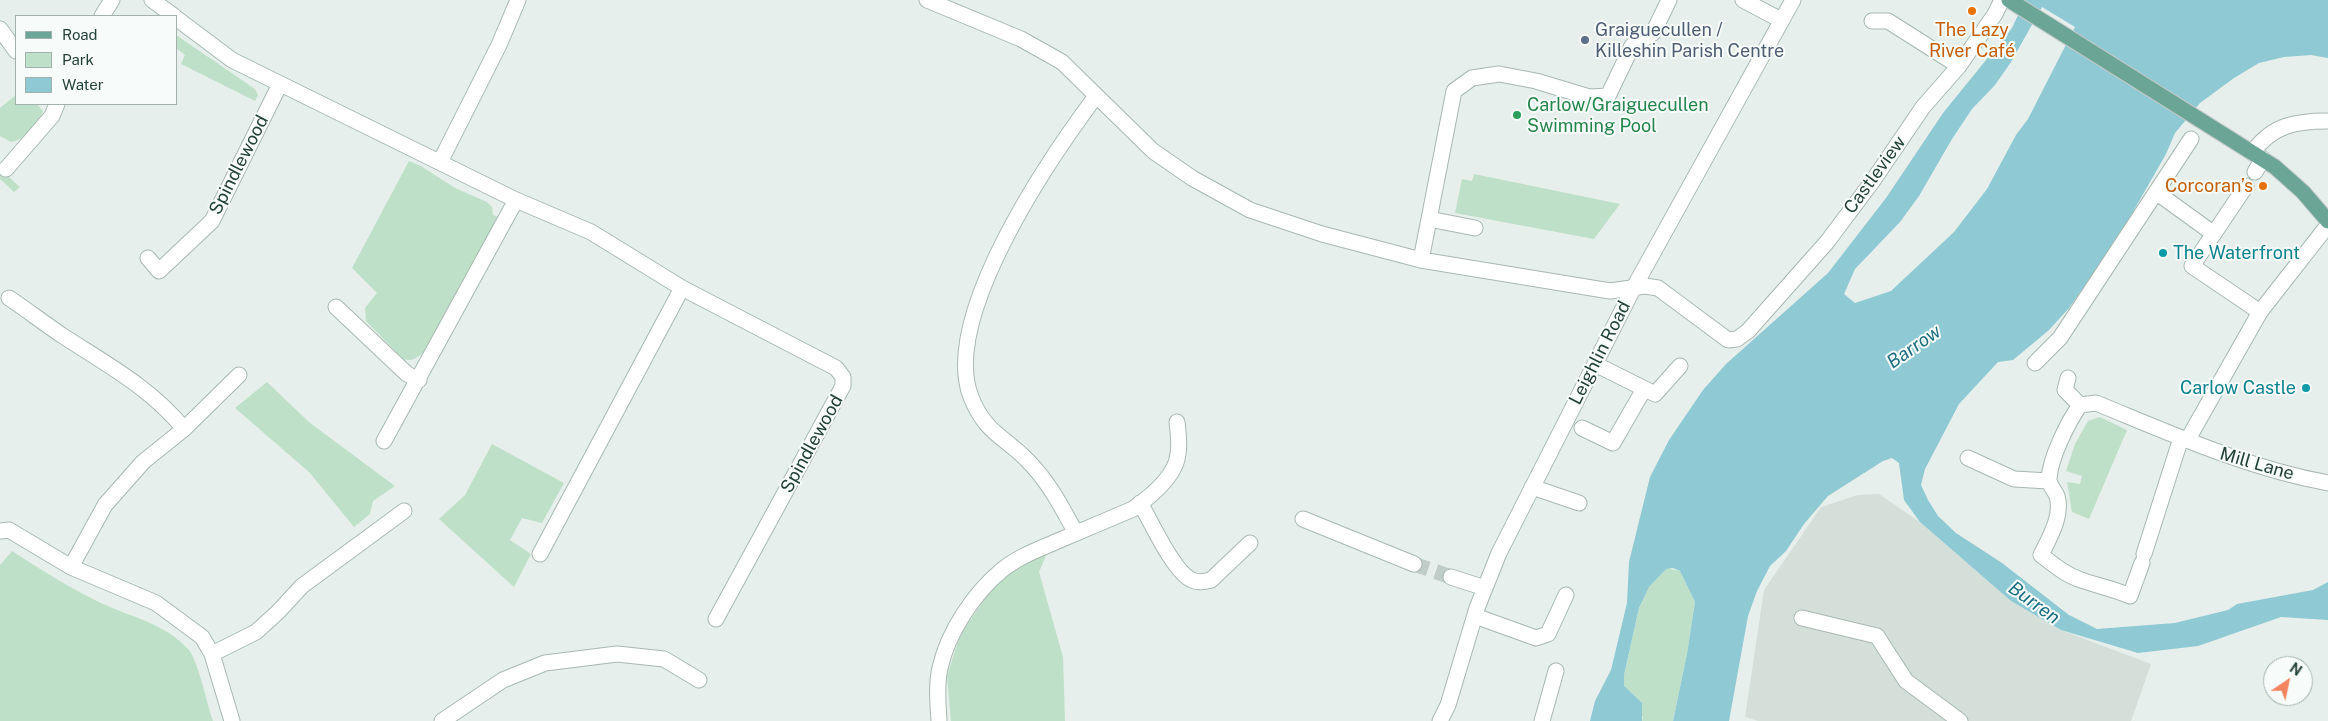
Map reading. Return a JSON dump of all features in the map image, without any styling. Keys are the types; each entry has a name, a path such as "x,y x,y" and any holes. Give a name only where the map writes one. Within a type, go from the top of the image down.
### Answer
{"main road":[{"path":"2015,4 2197,118 2262,162 2303,192 2328,221"}],"street":[{"path":"103,15 112,0"},
{"name":"Spindlewood","path":"152,0 172,15"},
{"path":"440,162 499,45 518,0"},
{"path":"927,0 1021,39 1062,62 1153,151 1192,178 1250,210 1322,234 1421,260 1610,291 1633,289"},
{"path":"1421,260 1454,91 1472,78 1499,74 1536,81 1589,97 1608,96 1632,46 1653,32 1669,0"},
{"path":"1743,0 1781,20"},
{"name":"Leighlin Road","path":"1440,721 1448,705 1475,616 1499,553 1633,289 1793,0"},
{"name":"Castleview","path":"1633,289 1645,286 1658,288 1732,340 1748,331 1827,242 1872,182 1923,107 1959,66 1995,14 2002,0"},
{"name":"Spindlewood","path":"178,19 232,60 516,200 591,232 682,288 836,368 843,377 843,386 716,619"},
{"path":"1872,21 1888,21 1959,66"},
{"path":"0,29 15,50"},
{"name":"Spindlewood","path":"148,258 159,271 212,221 280,84"},
{"path":"1076,533 1048,484 1034,467 988,427 971,398 964,370 967,342 975,314 998,253 1059,145 1096,96"},
{"path":"6,169 52,116 57,105"},
{"path":"2262,162 2273,130 2316,121 2328,121"},
{"path":"2035,364 2060,338 2191,139"},
{"path":"2246,186 2192,266 2260,312"},
{"path":"2156,192 2214,234"},
{"path":"384,442 516,200"},
{"path":"1429,219 1475,228"},
{"path":"2068,378 2065,390 2076,410 2052,463 2049,481 2057,497 2057,521 2041,555 2059,569 2081,580 2109,587 2130,596 2185,438 2260,312 2328,225"},
{"path":"540,554 682,288"},
{"path":"10,298 63,336 116,368 168,408 184,429"},
{"path":"336,308 408,374 419,380"},
{"path":"1595,364 1656,394 1680,366"},
{"path":"71,567 105,504 143,462 184,429 239,375"},
{"path":"1582,428 1613,443 1644,388"},
{"name":"Mill Lane","path":"2076,410 2096,402 2185,438 2208,450 2328,483"},
{"path":"939,721 940,669 947,644 985,586 1003,569 1025,556 1140,504 1148,498 1169,474 1178,456 1177,422"},
{"path":"1968,458 2014,479 2049,481"},
{"path":"1532,487 1579,503"},
{"path":"1140,504 1179,569 1190,580 1202,582 1211,580 1250,543"},
{"path":"212,654 256,632 302,586 404,511"},
{"path":"1303,519 1414,564"},
{"path":"0,531 9,530 71,567 156,603 202,638 212,654 232,721"},
{"path":"1451,577 1485,588"},
{"path":"1475,616 1536,638 1548,634 1566,595"},
{"path":"1802,618 1877,636 1906,681 1960,721"},
{"path":"442,721 503,680 545,663 617,654 664,659 699,680"},
{"path":"1542,721 1556,671"}],"shaded area":[{"path":"1879,494 1920,522 2011,601 2061,630 2151,664 2131,721 1758,721 1745,717 1764,590 1821,507 1858,495"}],"green space":[{"path":"178,36 255,89 258,95 255,101 181,64 185,55 178,50"},
{"path":"15,96 15,105 38,105 43,111 38,122 27,135 11,142 0,136 0,108"},
{"path":"409,161 421,166 455,188 487,202 492,207 493,215 498,217 426,349 419,356 410,360 403,359 366,321 365,308 377,293 352,268"},
{"path":"0,169 20,187 14,192 0,179"},
{"path":"1474,174 1620,204 1594,239 1455,213 1462,179 1472,181"},
{"path":"267,382 310,423 395,486 373,501 370,514 354,527 309,472 235,408"},
{"path":"2100,417 2127,430 2089,519 2072,512 2067,482 2080,484 2082,476 2066,471 2075,444 2088,421"},
{"path":"492,444 564,483 542,523 522,518 510,540 531,554 514,587 439,519 465,495"},
{"path":"12,551 78,591 101,603 158,627 179,640 192,654 213,721 0,721 0,565"},
{"path":"1048,551 1039,572 1063,657 1065,721 951,721 947,676 960,635 988,594 1010,573"},
{"path":"1666,568 1680,571 1695,602 1687,654 1673,721 1642,721 1643,717 1624,686 1624,675 1639,608 1649,587"}],"water":[{"path":"2025,0 2328,0 2328,58 2311,55 2284,57 2259,63 2234,78 2200,103 2175,133 2166,154 2118,238 2069,308 2049,330 2013,360 1998,362 1959,404 1925,469 1921,485 1928,500 1938,516 1956,533 2002,563 2069,615 2097,629 2175,623 2228,610 2237,604 2313,590 2328,582 2328,620 2281,617 2198,646 2138,653 2061,630 2011,601 1920,522 1904,500 1899,463 1892,458 1883,461 1828,496 1804,524 1786,551 1770,566 1757,591 1748,616 1729,721 1673,721 1687,654 1695,602 1680,571 1673,568 1666,569 1649,587 1639,608 1624,675 1624,686 1642,703 1642,721 1590,721 1595,701 1611,670 1627,603 1629,562 1650,477 1669,440 1703,390 1726,364 1828,273 1886,198 1943,113 2012,28","holes":["2042,7 2075,27 2028,119 2016,135 1987,189 1954,232 1891,291 1855,303 1844,294 1855,269 1900,222 1919,196 1972,109 1995,85 2011,62"]}],"tunnel":[{"path":"1414,564 1451,577"}],"place":[{"name":"The Lazy River Café","path":"1972,11"},
{"name":"Graiguecullen / Killeshin Parish Centre","path":"1585,40"},
{"name":"Carlow/Graiguecullen Swimming Pool","path":"1517,115"},
{"name":"Corcoran’s","path":"2263,186"},
{"name":"The Waterfront","path":"2163,253"},
{"name":"Carlow Castle","path":"2306,388"}],"water label":[{"name":"Barrow","path":"1914,347"},
{"name":"Burren","path":"2034,603"}]}
